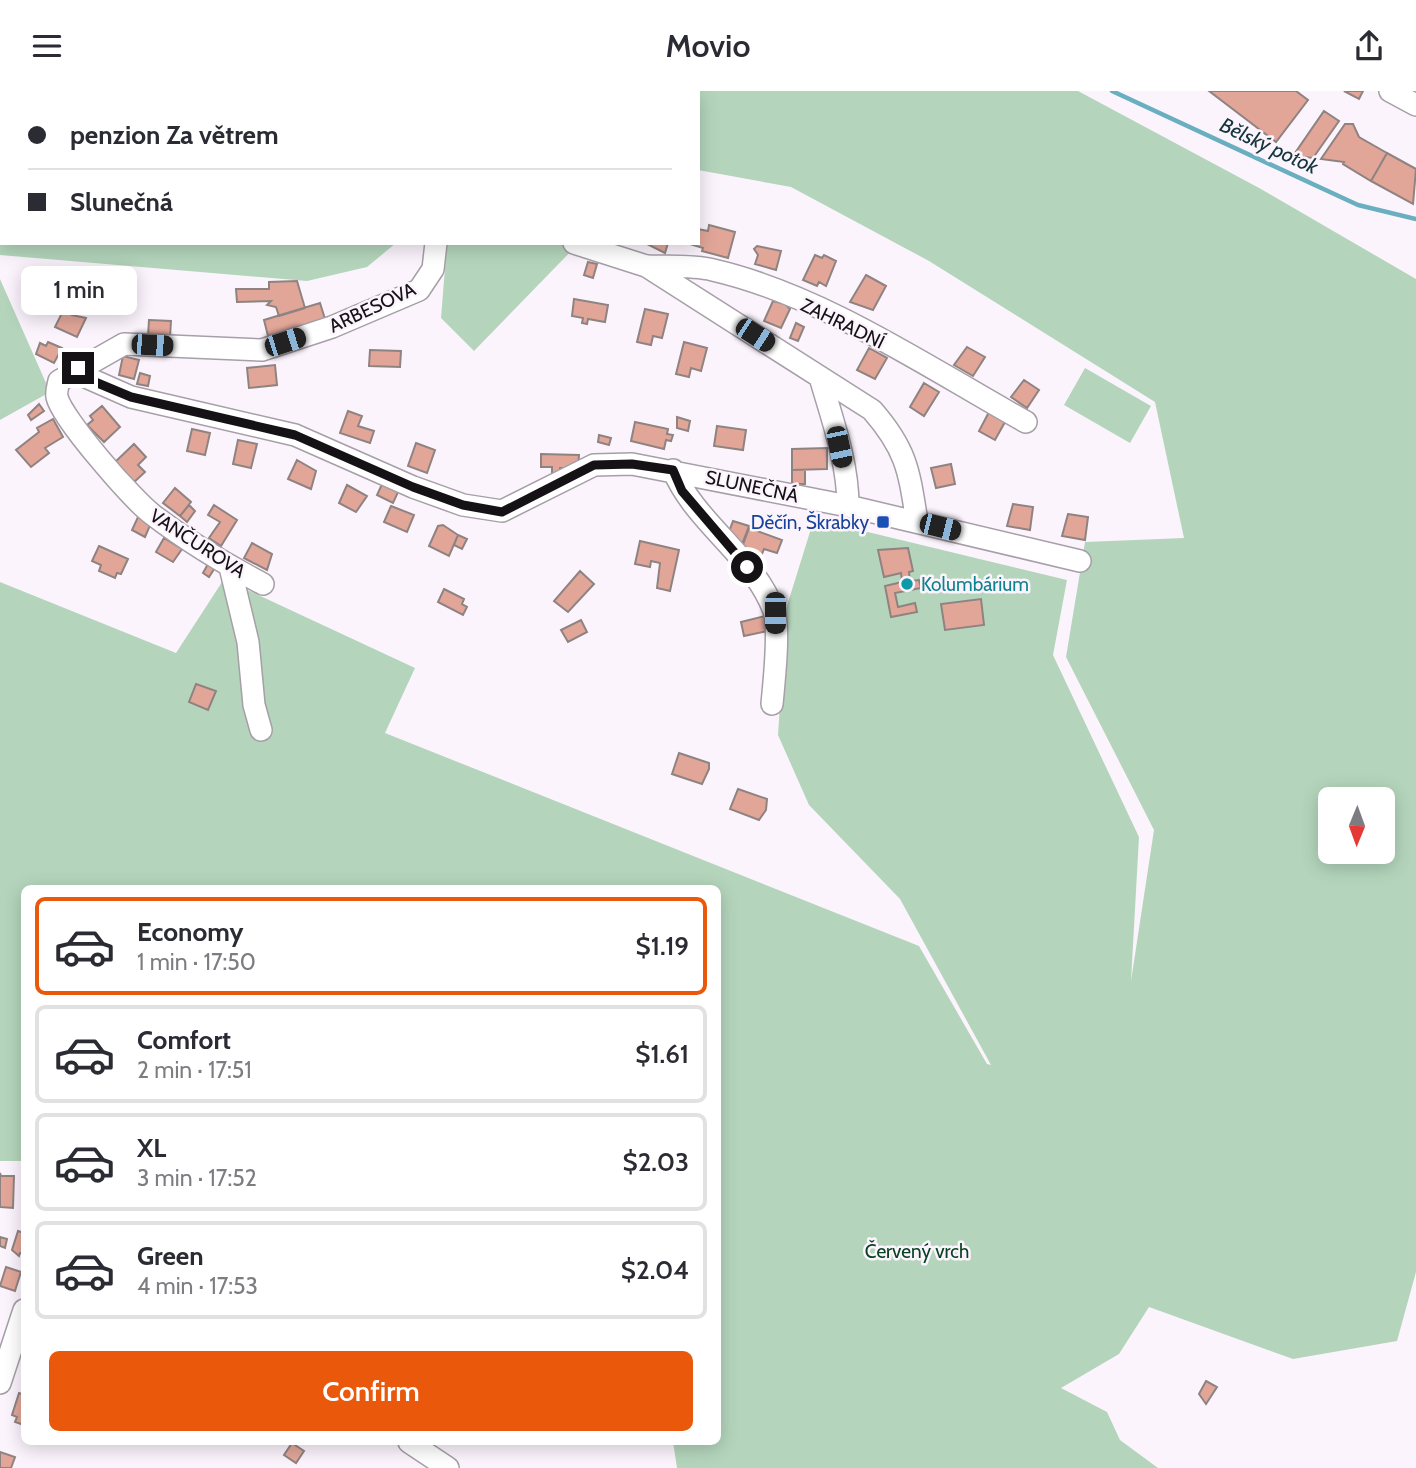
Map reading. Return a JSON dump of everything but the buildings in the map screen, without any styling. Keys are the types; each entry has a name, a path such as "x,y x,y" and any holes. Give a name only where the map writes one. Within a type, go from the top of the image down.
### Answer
{"street":[{"path":"1390,91 1416,106"},
{"name":"ARBESOVA","path":"78,368 124,344 262,350 332,327 419,290 433,269 436,245"},
{"path":"580,245 646,266 872,410 895,436 908,463 918,522"},
{"name":"ZAHRADNÍ","path":"646,266 710,269 768,286 859,329 1027,422"},
{"name":"SLUNEČNÁ","path":"78,368 88,379 131,397 295,435 413,487 463,505 502,512 594,465 632,464 848,506 1080,561"},
{"name":"VANČUROVA","path":"78,368 59,381 57,397 102,462 150,513 230,567 263,584"},
{"path":"820,377 842,460 848,506"},
{"path":"673,470 682,491 747,567 775,613 772,704"},
{"path":"230,567 248,642 254,705 261,730"},
{"path":"0,1383 21,1319"},
{"path":"412,1445 447,1468"}],"green space":[{"name":"Červený vrch","path":"700,91 1078,91 1261,189 1416,279 1416,1272 1397,1341 1293,1359 1149,1307 1119,1354 1061,1388 1107,1412 1120,1440 1158,1468 677,1468 673,1445 721,1445 721,885 21,885 21,1161 0,1161 0,582 176,653 224,579 415,668 385,733 919,946 987,1064 991,1065 900,899 809,805 778,735 786,609 814,519 1067,580 1053,655 1139,837 1131,981 1154,830 1066,657 1085,542 1184,538 1155,402 929,261 791,187 700,170"},
{"path":"0,245 394,245 367,267 307,281 0,255"},
{"path":"447,245 577,245 474,351 441,318"},
{"path":"0,279 50,392 0,420"},
{"path":"1085,368 1151,406 1130,443 1064,405"}],"waterway":[{"name":"Bělský potok","path":"1112,91 1358,205 1416,219"}],"place":[{"name":"Děčín, Škrabky","path":"883,522"},
{"name":"Kolumbárium","path":"907,584"}],"route":[{"path":"78,368 88,379 131,397 295,435 413,487 463,505 502,512 594,465 632,464 673,470 682,491 747,567"}]}
